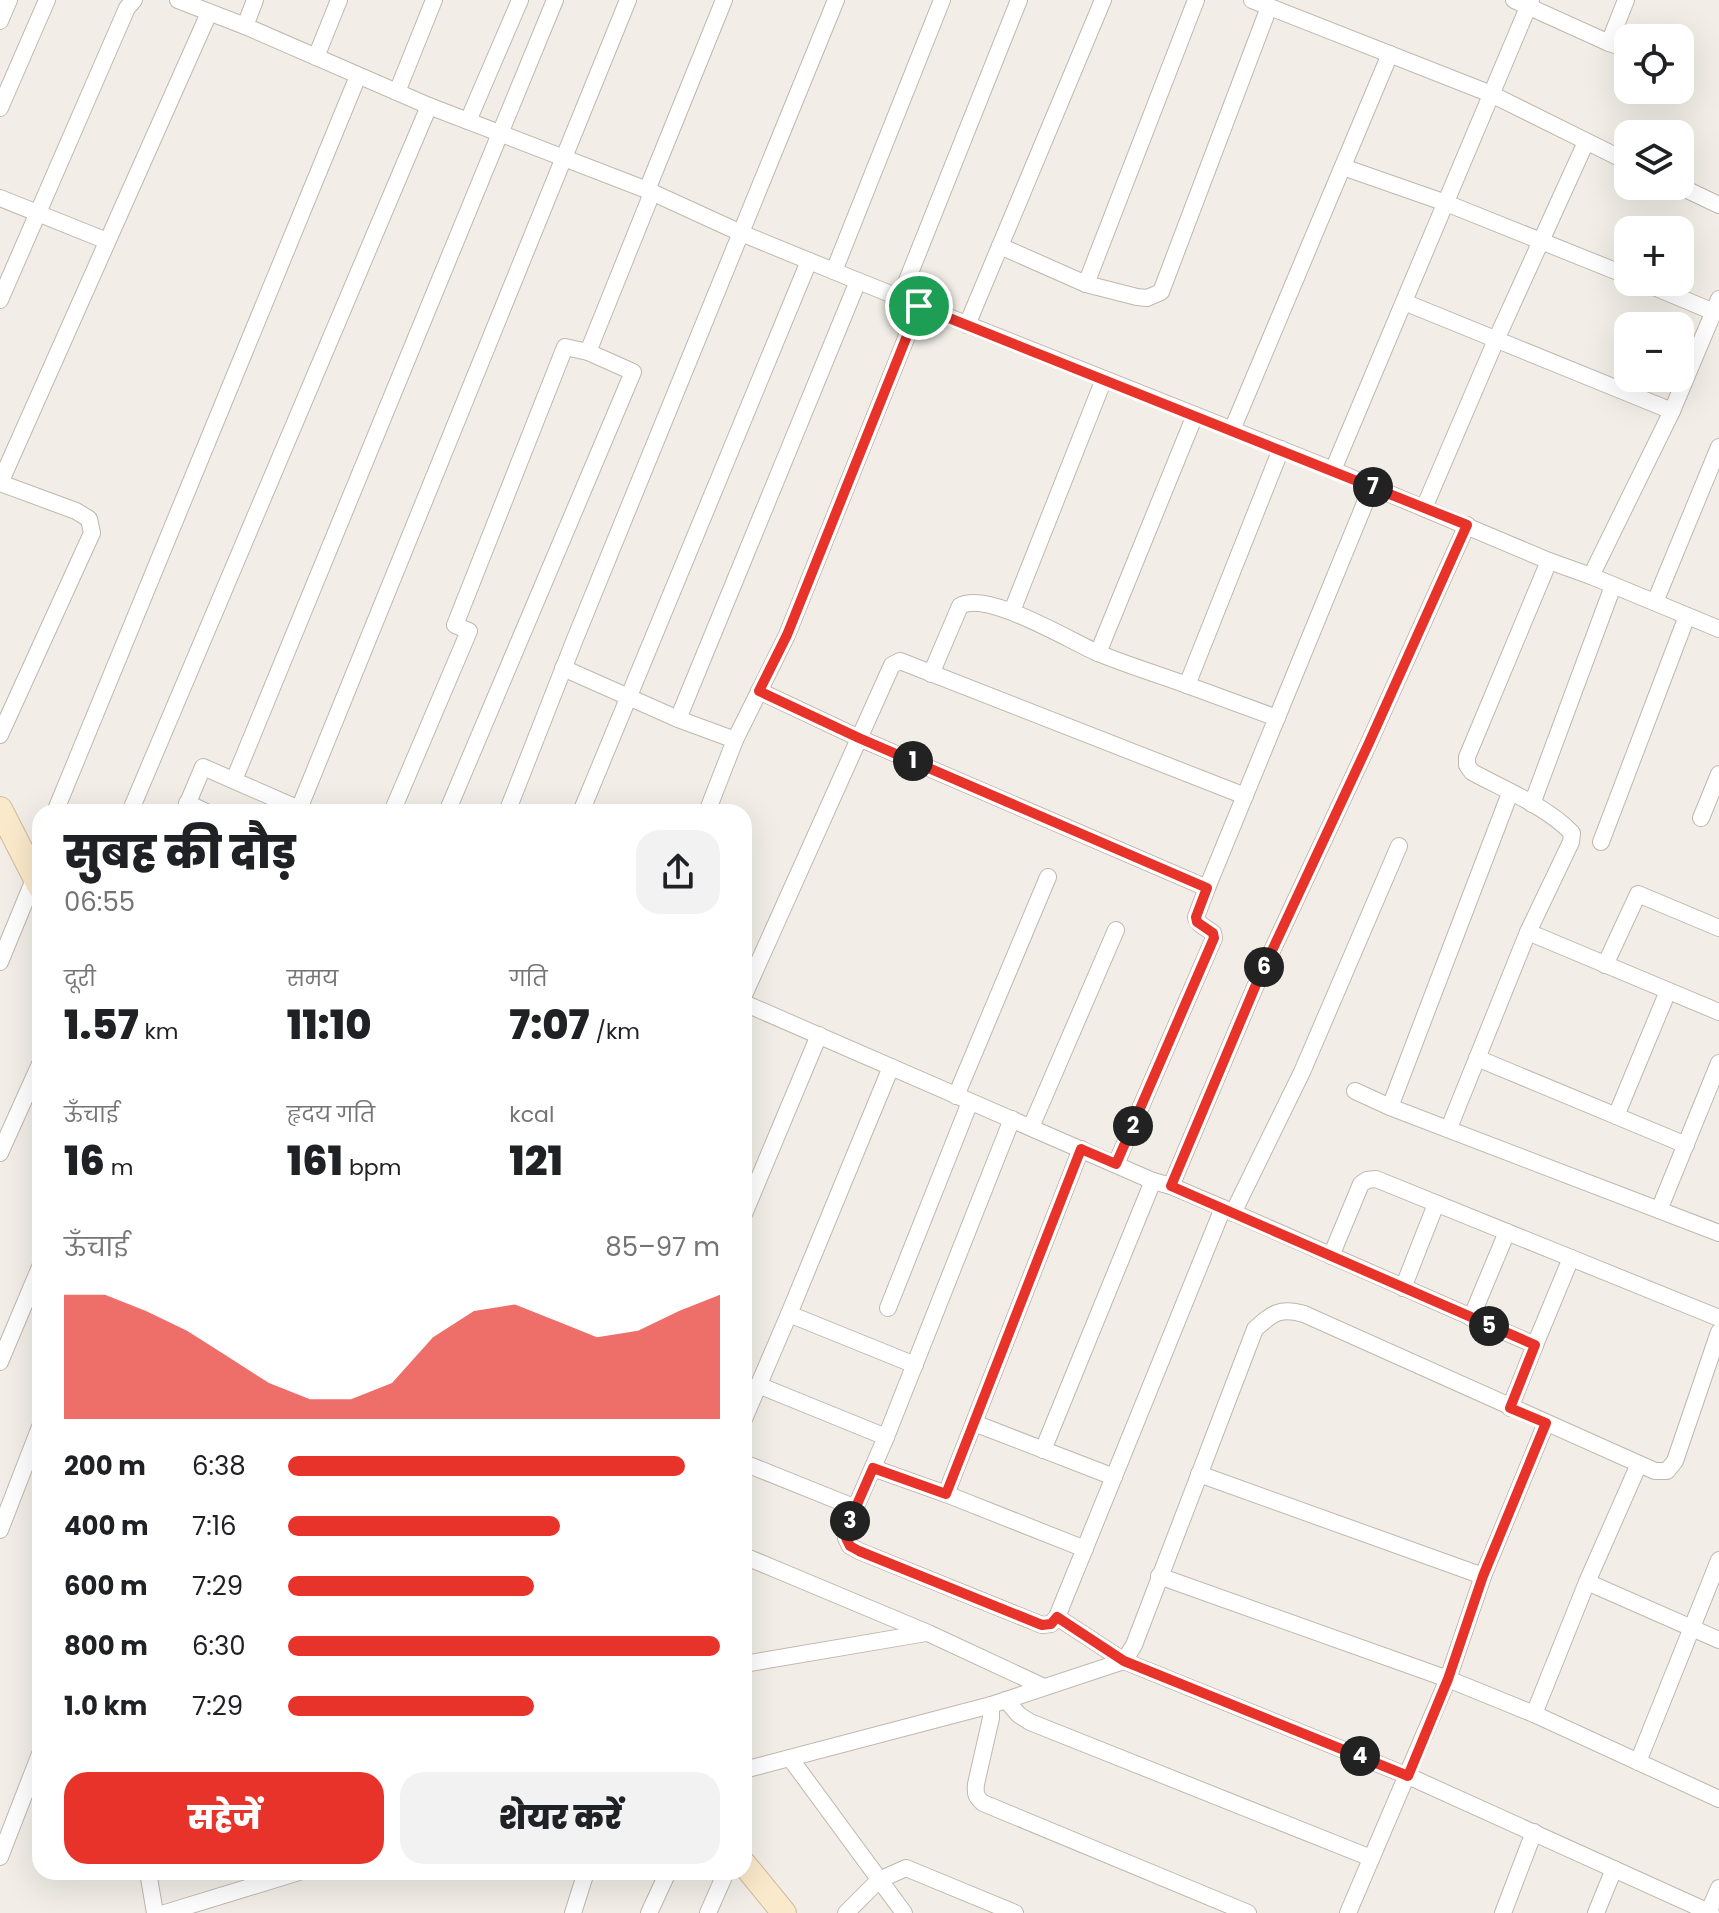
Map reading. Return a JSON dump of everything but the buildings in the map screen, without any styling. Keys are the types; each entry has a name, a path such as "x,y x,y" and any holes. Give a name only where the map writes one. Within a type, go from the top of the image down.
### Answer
{"street":[{"path":"0,21 9,0"},
{"path":"0,108 47,0"},
{"path":"0,300 127,8 134,0"},
{"path":"178,0 429,106 564,157 919,306 1281,449 1719,629"},
{"path":"245,26 255,0"},
{"path":"316,57 339,0"},
{"path":"397,92 434,0"},
{"path":"468,121 520,0"},
{"path":"234,780 555,0"},
{"path":"305,804 628,0"},
{"path":"588,352 724,0"},
{"path":"510,804 836,0"},
{"path":"834,271 942,0"},
{"path":"900,298 1019,0"},
{"path":"967,325 1103,0"},
{"path":"1086,284 1196,0"},
{"path":"1252,0 1491,94 1614,155"},
{"path":"1609,43 1626,0"},
{"path":"1333,470 1491,94 1524,2 1614,45"},
{"path":"1000,246 1086,284 1137,297 1147,298 1161,292 1269,7"},
{"path":"0,735 92,533 89,519 76,511 0,483 4,463 209,13"},
{"path":"1232,430 1390,54"},
{"path":"58,804 358,76"},
{"path":"133,804 429,106"},
{"path":"1424,508 1586,142"},
{"path":"1343,167 1446,203 1614,270"},
{"path":"1694,193 1719,205"},
{"path":"0,198 107,241"},
{"path":"584,804 809,261"},
{"path":"678,719 858,281"},
{"path":"1591,576 1672,411 1716,306 1685,296"},
{"path":"1404,302 1672,411"},
{"path":"710,804 735,740 787,635 919,306"},
{"path":"395,804 469,631 455,625 565,347 588,352 633,372 450,804"},
{"path":"1012,611 1104,379"},
{"path":"1098,653 1195,415"},
{"path":"1655,602 1719,447"},
{"path":"1187,685 1281,449"},
{"path":"1116,1164 1214,938 1213,933 1197,922 1196,917 1372,486"},
{"path":"1171,1186 1255,987 1467,525"},
{"path":"1449,1128 1528,932 1571,842 1572,833 1566,827 1532,804 1472,772 1467,765 1467,757 1549,561"},
{"path":"1532,804 1613,586"},
{"path":"931,674 960,606 974,602 1012,611 1098,653 1277,718"},
{"path":"1601,842 1687,616"},
{"path":"752,977 892,665 900,661 1245,796"},
{"path":"563,668 678,719 735,740"},
{"path":"759,691 859,738 1207,888"},
{"path":"188,804 203,767 289,804"},
{"path":"1701,818 1719,774"},
{"path":"1390,1107 1510,793"},
{"path":"0,811 32,863"},
{"path":"1012,1119 848,1525 846,1538 850,1546 859,1551 1042,1625 1051,1624 1057,1617 1228,1210 1302,1072 1399,846"},
{"path":"888,1308 963,1099 1048,877"},
{"path":"0,962 32,880"},
{"path":"1605,965 1638,894 1719,928"},
{"path":"1031,1127 1116,930"},
{"path":"1528,932 1719,1012"},
{"path":"1616,1116 1668,991"},
{"path":"752,1007 1535,1345"},
{"path":"752,1195 819,1035"},
{"path":"1477,1058 1686,1145"},
{"path":"1659,1210 1719,1063"},
{"path":"752,1400 891,1067"},
{"path":"0,1153 32,1082"},
{"path":"1355,1091 1719,1233"},
{"path":"946,1494 1081,1149"},
{"path":"1331,1256 1361,1184 1376,1179 1719,1318"},
{"path":"1043,1450 1153,1181"},
{"path":"1403,1288 1436,1204"},
{"path":"1471,1318 1507,1232"},
{"path":"1510,1408 1571,1258"},
{"path":"0,1362 32,1286"},
{"path":"752,1768 998,1702 1124,1661 1134,1645 1255,1329 1280,1311 1304,1314 1655,1471 1667,1471 1675,1461 1719,1332"},
{"path":"789,1314 915,1365"},
{"path":"758,1385 886,1437"},
{"path":"974,1423 1114,1477"},
{"path":"1348,1913 1448,1679 1483,1576 1546,1423"},
{"path":"0,1530 32,1448"},
{"path":"1534,1714 1639,1464"},
{"path":"752,1466 856,1508"},
{"path":"873,1468 1085,1549"},
{"path":"1199,1474 1483,1576"},
{"path":"752,1559 928,1633 1044,1687"},
{"path":"1638,1762 1719,1560"},
{"path":"1159,1576 1448,1679 1534,1714 1719,1799"},
{"path":"1587,1582 1719,1640"},
{"path":"1057,1617 1124,1661 1408,1776 1709,1913 1719,1888"},
{"path":"752,1663 928,1633"},
{"path":"998,1702 1030,1722 1371,1858"},
{"path":"998,1702 991,1718 976,1784 977,1798 1248,1913"},
{"path":"790,1758 904,1913"},
{"path":"0,1857 32,1775"},
{"path":"1503,1913 1534,1832"},
{"path":"846,1913 879,1880 906,1868 1011,1912"},
{"path":"1596,1913 1614,1869"},
{"path":"752,1874 784,1913"},
{"path":"149,1880 155,1913"},
{"path":"165,1913 273,1880"},
{"path":"573,1913 583,1880"},
{"path":"649,1913 664,1880"},
{"path":"708,1913 722,1880"}],"route":[{"path":"919,306 1467,525 1255,987 1171,1186 1535,1345 1510,1408 1546,1423 1483,1576 1448,1679 1408,1776 1124,1661 1057,1617 1051,1624 1042,1625 859,1551 850,1546 846,1538 848,1525 873,1468 946,1494 1081,1149 1116,1164 1214,938 1213,933 1197,922 1196,917 1207,888 859,738 759,691 787,635 919,306"}]}
